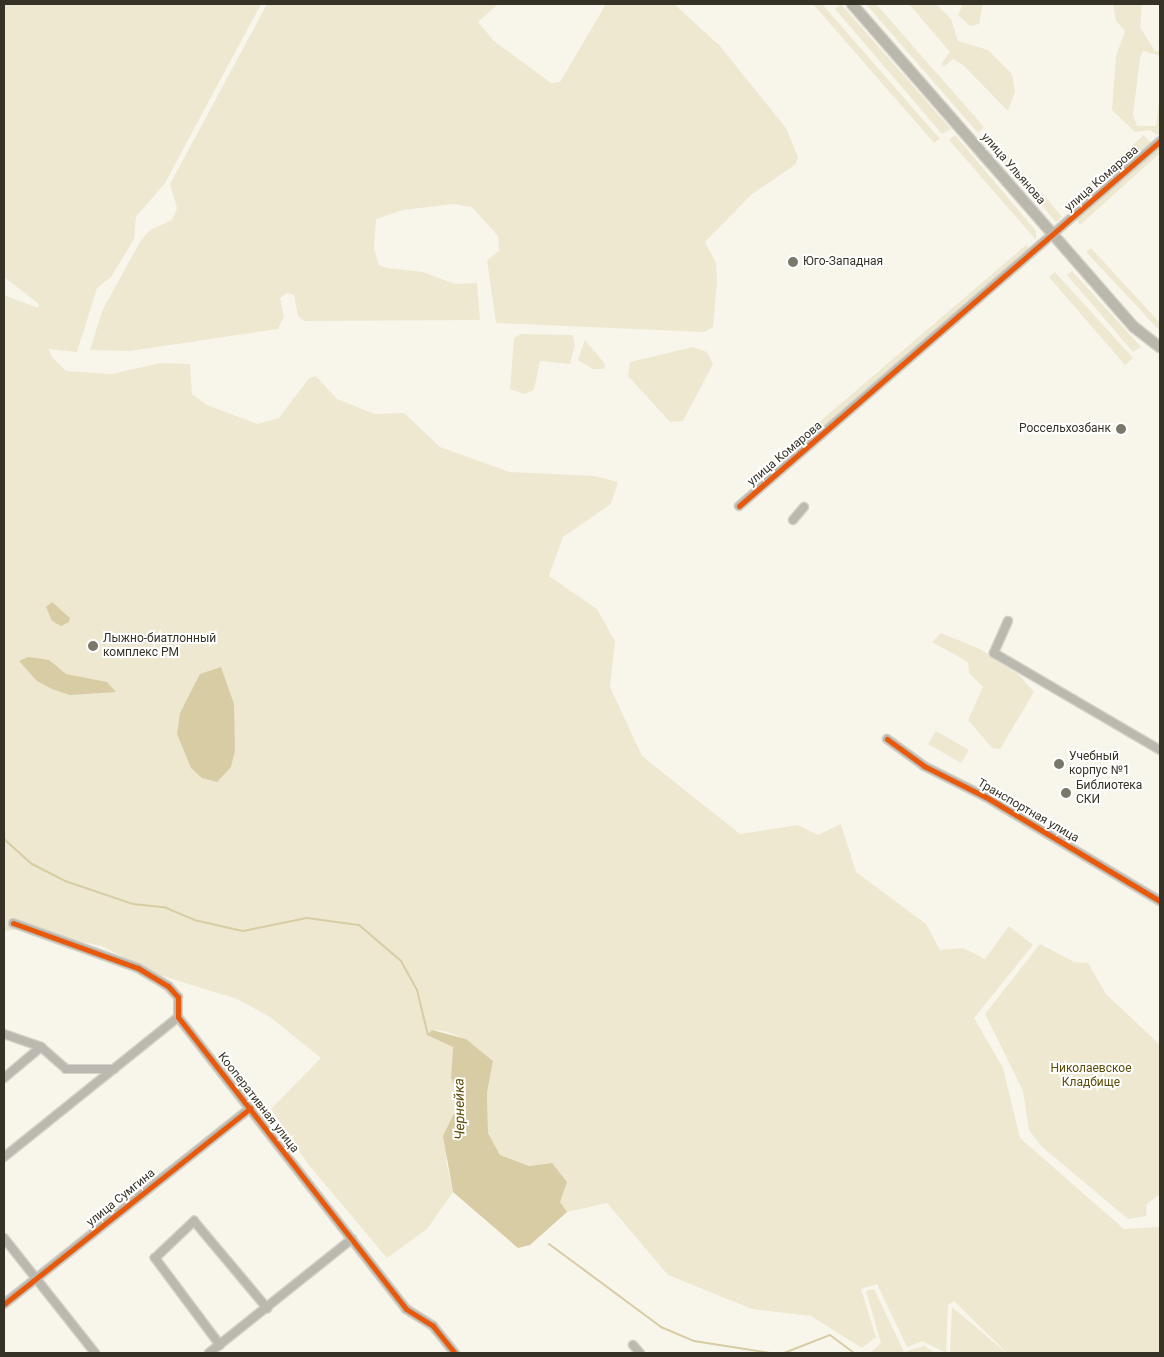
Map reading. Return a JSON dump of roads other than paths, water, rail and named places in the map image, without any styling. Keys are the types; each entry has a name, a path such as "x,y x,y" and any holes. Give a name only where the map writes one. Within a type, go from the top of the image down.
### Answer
{"main road":[{"name":"улица Ульянова","path":"852,4 1134,327 1160,347"}],"street":[{"name":"улица Комарова","path":"739,506 1054,236 1160,141"},
{"path":"793,520 804,507"},
{"path":"1008,621 994,653 1160,750"},
{"name":"Транспортная улица","path":"887,739 924,766 986,797 1160,901"},
{"name":"Кооперативная улица","path":"12,923 138,968 178,997 178,1017 406,1309 433,1326 455,1353"},
{"path":"4,1157 178,1017"},
{"path":"4,1034 41,1047 66,1069 114,1069"},
{"path":"4,1078 41,1047"},
{"name":"улица Сумгина","path":"4,1304 250,1108"},
{"path":"220,1344 155,1258 194,1221 267,1308"},
{"path":"4,1238 96,1353"},
{"path":"209,1353 352,1239"},
{"path":"633,1345 640,1353"}],"water":[{"path":"52,602 70,618 69,622 61,626 52,621 46,607"},
{"path":"28,657 49,660 66,674 107,682 116,692 70,695 52,689 37,681 19,661"},
{"path":"221,667 234,704 235,750 231,767 217,782 202,778 191,768 177,734 180,713 200,674"},
{"name":"Чернейка","path":"432,1030 466,1039 493,1061 487,1093 488,1133 500,1155 529,1166 552,1163 567,1182 560,1202 567,1212 530,1245 518,1248 453,1192 443,1136 461,1099 451,1078 453,1047 427,1035"}],"waterway":[{"path":"4,839 32,864 65,881 133,904 164,907 194,920 243,931 307,918 359,925 401,961 417,990 428,1035"},
{"path":"549,1244 661,1327 694,1341 770,1353"},
{"path":"784,1353 830,1335 854,1353"}],"place":[{"name":"Юго-Западная","path":"793,262"},
{"name":"Россельхозбанк","path":"1121,429"},
{"name":"Лыжно-биатлонный комплекс РМ","path":"93,646"},
{"name":"Учебный корпус №1","path":"1059,764"},
{"name":"Библиотека СКИ","path":"1066,793"}],"park label":[{"name":"Николаевское Кладбище","path":"1091,1076"}]}
